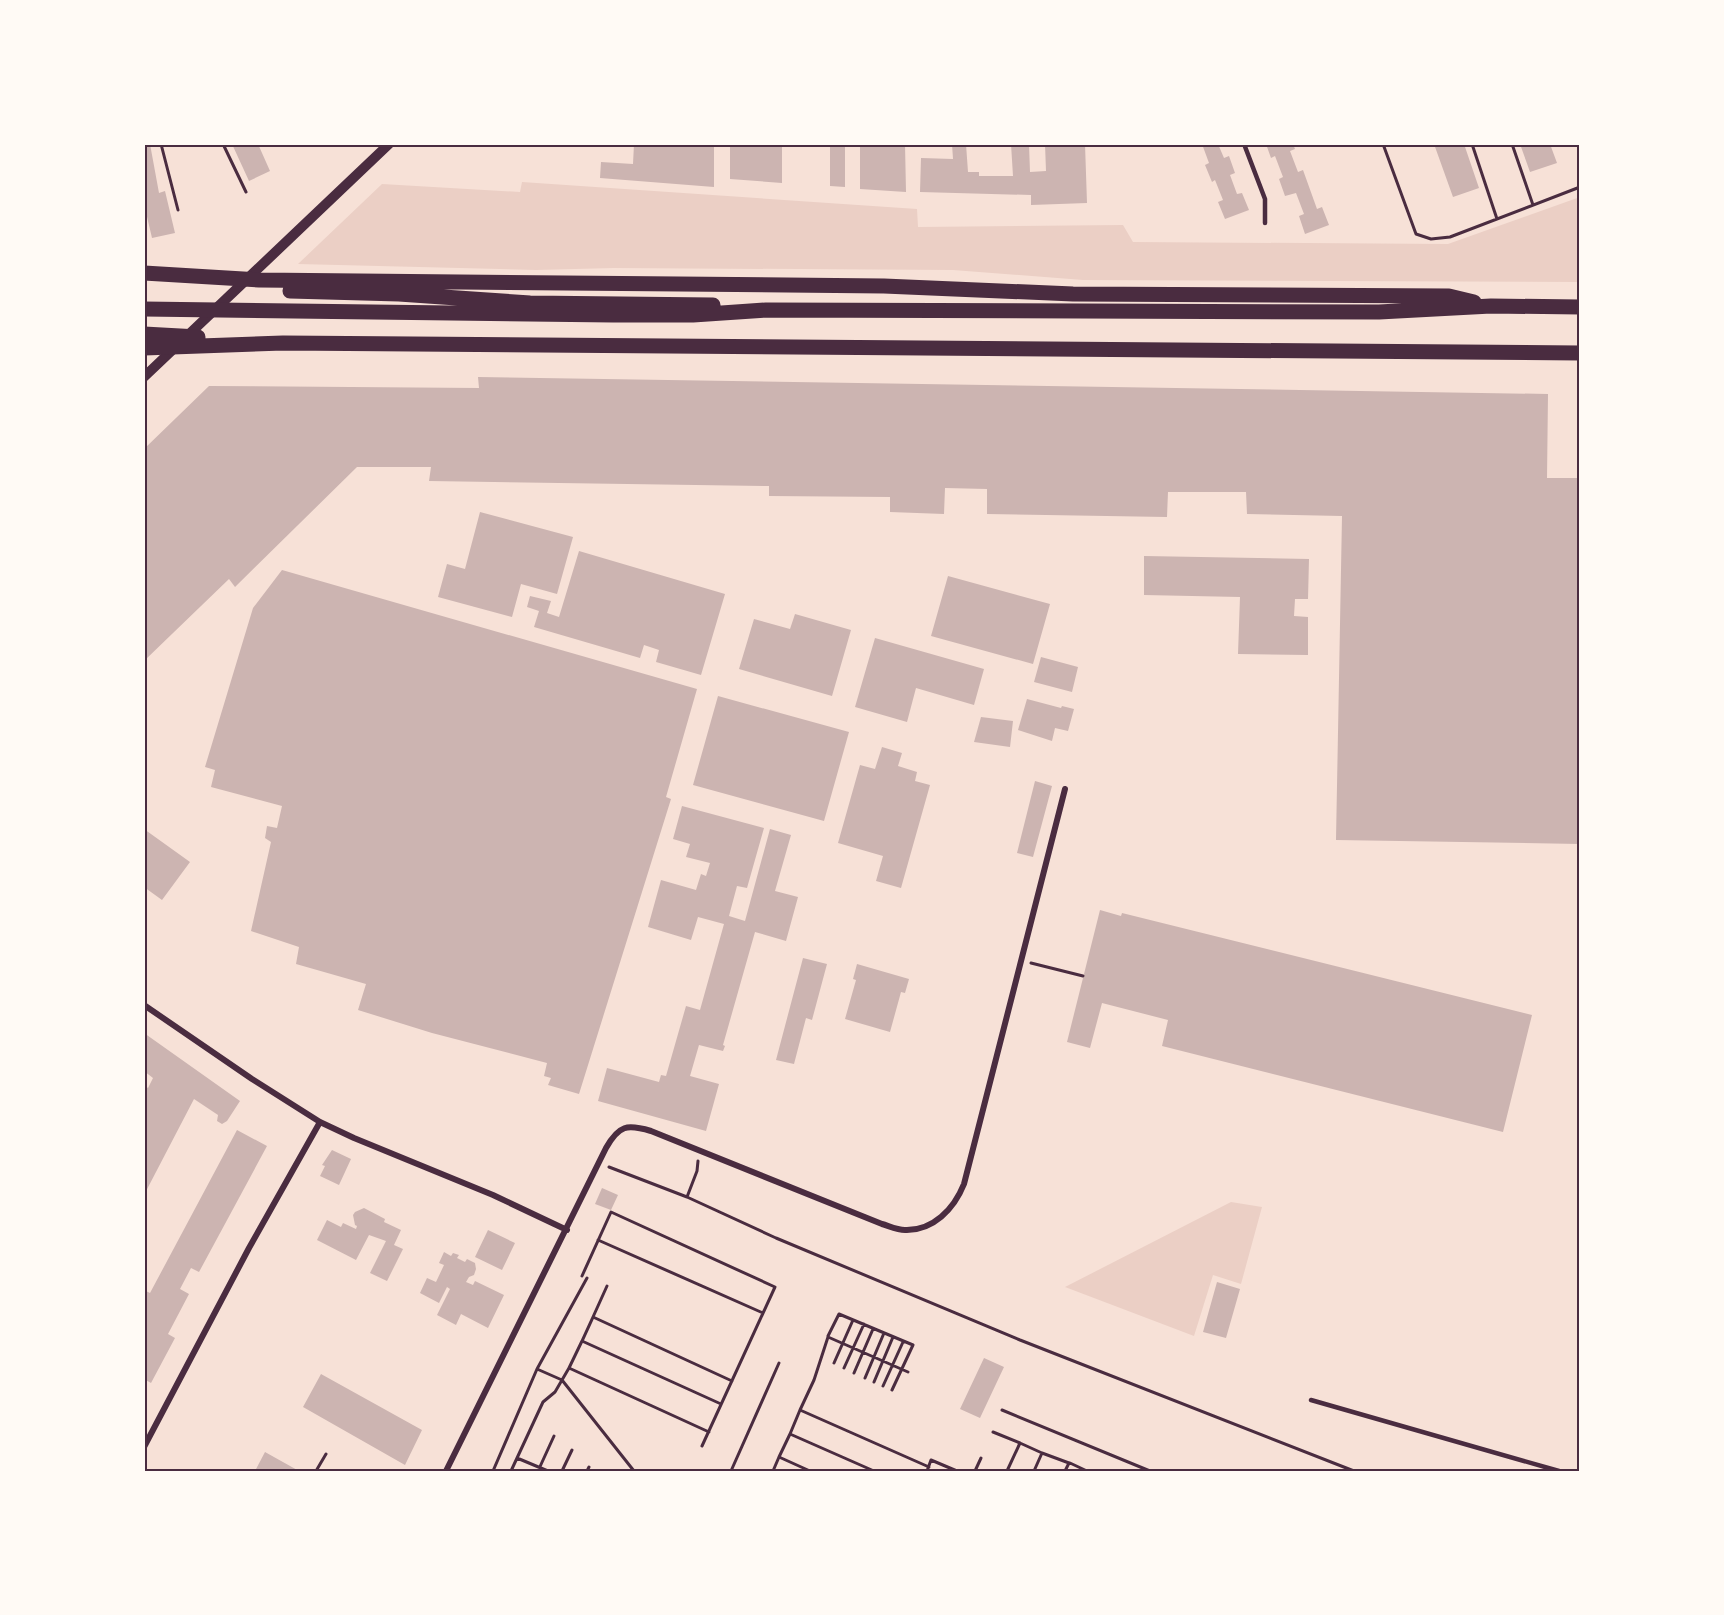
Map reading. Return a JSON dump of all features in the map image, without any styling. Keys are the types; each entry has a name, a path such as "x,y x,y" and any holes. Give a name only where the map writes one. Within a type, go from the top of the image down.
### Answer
{"highway":[{"path":"144,273 259,280 884,286 1073,294 1449,296 1491,306"},
{"path":"144,283 216,288 399,294 530,303 735,305 766,310"},
{"path":"144,309 693,315 766,310 1379,312 1491,306 1580,307"},
{"path":"144,334 283,343"},
{"path":"144,348 283,343 1580,353"}],"street":[{"path":"144,377 389,144"},
{"path":"446,1471 612,1137 620,1129 633,1126 651,1131 882,1224 904,1230 923,1228 939,1219 954,1205 964,1184 1065,789"},
{"path":"144,1005 252,1080 320,1122 493,1195 567,1230"},
{"path":"144,1447 249,1248 320,1122"}],"lane":[{"path":"1244,144 1265,200 1264,223"},
{"path":"1311,1400 1559,1471"}],"path":[{"path":"161,144 178,210"},
{"path":"223,144 246,192"},
{"path":"1383,144 1416,234 1431,239 1450,237 1580,187"},
{"path":"1472,144 1497,219"},
{"path":"1512,144 1533,205"},
{"path":"1021,960 1083,976"},
{"path":"687,1197 697,1171 699,1151"},
{"path":"599,1163 687,1197 776,1238 1010,1336 1354,1471"},
{"path":"582,1276 611,1212 775,1287 702,1446"},
{"path":"598,1240 763,1313"},
{"path":"492,1471 537,1369 587,1278"},
{"path":"512,1471 543,1402 555,1392 569,1368 607,1286"},
{"path":"773,1471 814,1380 828,1337 839,1314 913,1346 892,1390"},
{"path":"593,1317 732,1381"},
{"path":"834,1363 853,1320"},
{"path":"844,1368 864,1324"},
{"path":"854,1373 873,1329"},
{"path":"865,1377 884,1333"},
{"path":"828,1337 908,1372"},
{"path":"874,1382 893,1337"},
{"path":"582,1341 721,1404"},
{"path":"883,1386 903,1342"},
{"path":"731,1471 778,1363"},
{"path":"569,1368 709,1432"},
{"path":"537,1369 562,1380 634,1471"},
{"path":"800,1410 928,1469 931,1460 957,1471"},
{"path":"1002,1410 1150,1471"},
{"path":"993,1432 1087,1471"},
{"path":"789,1434 874,1471"},
{"path":"538,1469 555,1436"},
{"path":"1007,1471 1020,1443"},
{"path":"562,1471 572,1450"},
{"path":"1034,1471 1042,1453"},
{"path":"316,1471 326,1454"},
{"path":"779,1457 810,1471"},
{"path":"517,1458 538,1469 548,1471"},
{"path":"975,1471 981,1458"},
{"path":"1065,1471 1069,1463"}],"shaded area":[{"path":"522,182 917,209 918,227 1123,225 1133,242 1448,244 1580,197 1580,282 1083,280 953,270 614,268 536,270 298,264 382,184 520,192"},
{"path":"1231,1202 1262,1207 1241,1284 1213,1275 1194,1336 1065,1287"}],"building":[{"path":"144,144 150,144 159,193 165,191 175,233 152,238 144,204"},
{"path":"232,144 258,144 270,171 249,181"},
{"path":"634,144 714,147 714,187 600,178 601,162 633,164"},
{"path":"730,144 782,144 782,183 730,179"},
{"path":"830,144 845,144 845,187 830,186"},
{"path":"860,144 905,144 906,192 860,189"},
{"path":"952,144 966,144 968,172 979,172 979,176 1013,176 1011,144 1029,144 1030,172 1046,171 1045,144 1085,144 1087,203 1031,205 1031,195 920,192 921,158 953,159"},
{"path":"1202,144 1218,144 1224,158 1229,156 1235,173 1230,175 1237,194 1242,193 1249,210 1225,219 1218,202 1223,200 1215,180 1212,182 1205,165 1209,163"},
{"path":"1266,144 1293,144 1295,149 1290,151 1298,172 1303,170 1317,209 1322,207 1329,225 1305,234 1299,216 1304,214 1296,193 1285,196 1279,179 1283,177 1275,156 1271,158"},
{"path":"1434,144 1464,144 1479,188 1453,197"},
{"path":"1520,144 1550,144 1557,163 1530,172"},
{"path":"478,377 1548,394 1547,478 1580,478 1580,844 1336,840 1342,516 1247,514 1246,492 1168,492 1167,517 987,514 987,489 945,488 944,514 890,512 890,497 769,496 769,486 429,481 431,467 357,467 235,587 229,579 144,661 144,449 209,386 479,388"},
{"path":"480,512 573,537 557,594 521,584 512,617 438,597 447,564 465,569"},
{"path":"579,551 725,594 701,675 656,662 659,650 644,645 640,658 534,627 539,611 527,607 530,596 551,601 547,613 559,617"},
{"path":"1144,556 1309,559 1308,599 1295,599 1294,616 1308,617 1308,655 1238,654 1240,597 1144,595"},
{"path":"282,570 697,689 666,797 671,799 579,1094 548,1085 551,1078 544,1076 547,1063 432,1033 358,1010 366,984 296,964 299,947 251,931 271,842 265,838 267,826 277,828 282,806 211,787 215,770 205,767 253,608"},
{"path":"948,576 1050,604 1033,664 931,636"},
{"path":"795,614 851,630 832,696 739,669 754,619 790,629"},
{"path":"875,638 984,669 974,705 916,688 907,722 855,707"},
{"path":"1041,657 1078,667 1072,692 1034,682"},
{"path":"718,696 849,732 824,821 693,785"},
{"path":"1027,699 1074,709 1068,731 1055,728 1052,741 1018,730"},
{"path":"981,717 1013,721 1010,747 974,742"},
{"path":"882,747 902,753 898,766 917,772 915,781 930,785 901,888 876,881 883,856 838,843 860,765 875,769"},
{"path":"1035,781 1052,786 1033,857 1017,853"},
{"path":"682,806 764,828 747,888 737,886 729,916 745,921 770,829 791,835 775,891 798,897 786,941 755,932 723,1051 699,1045 690,1076 719,1084 706,1131 598,1101 607,1068 659,1082 661,1075 666,1076 686,1006 700,1010 724,924 698,917 691,940 648,927 661,880 696,890 701,874 706,876 710,863 686,857 690,844 673,839"},
{"path":"144,829 190,862 162,900 144,887"},
{"path":"1100,910 1121,916 1122,913 1532,1015 1503,1132 1162,1046 1168,1020 1102,1003 1090,1048 1067,1042"},
{"path":"803,958 827,964 812,1020 806,1018 794,1064 776,1060"},
{"path":"857,964 909,979 905,993 901,992 890,1032 845,1019 856,980 853,979"},
{"path":"144,1033 240,1101 227,1121 222,1124 217,1121 218,1115 194,1099 144,1195 144,1085 148,1088 153,1078 144,1071"},
{"path":"237,1130 267,1146 199,1272 191,1268 180,1289 189,1294 168,1334 175,1338 151,1383 144,1379 144,1290 150,1293"},
{"path":"332,1150 351,1159 339,1185 320,1176 325,1166 322,1165"},
{"path":"602,1188 618,1195 611,1210 595,1204"},
{"path":"364,1208 385,1219 384,1222 401,1230 394,1245 403,1249 387,1281 370,1273 386,1241 369,1235 356,1260 317,1240 327,1220 341,1227 343,1223 356,1229 353,1215"},
{"path":"488,1230 515,1243 502,1270 475,1257"},
{"path":"444,1252 451,1256 453,1253 459,1255 457,1258 465,1262 467,1259 475,1263 474,1275 466,1282 473,1285 475,1281 504,1295 488,1328 461,1314 456,1325 437,1315 450,1289 447,1287 439,1303 420,1293 427,1278 436,1282 444,1265 439,1263"},
{"path":"1217,1282 1240,1289 1226,1338 1203,1332"},
{"path":"984,1358 1004,1367 980,1418 960,1409"},
{"path":"321,1374 422,1430 405,1465 303,1407"},
{"path":"265,1452 299,1471 255,1471"}]}
